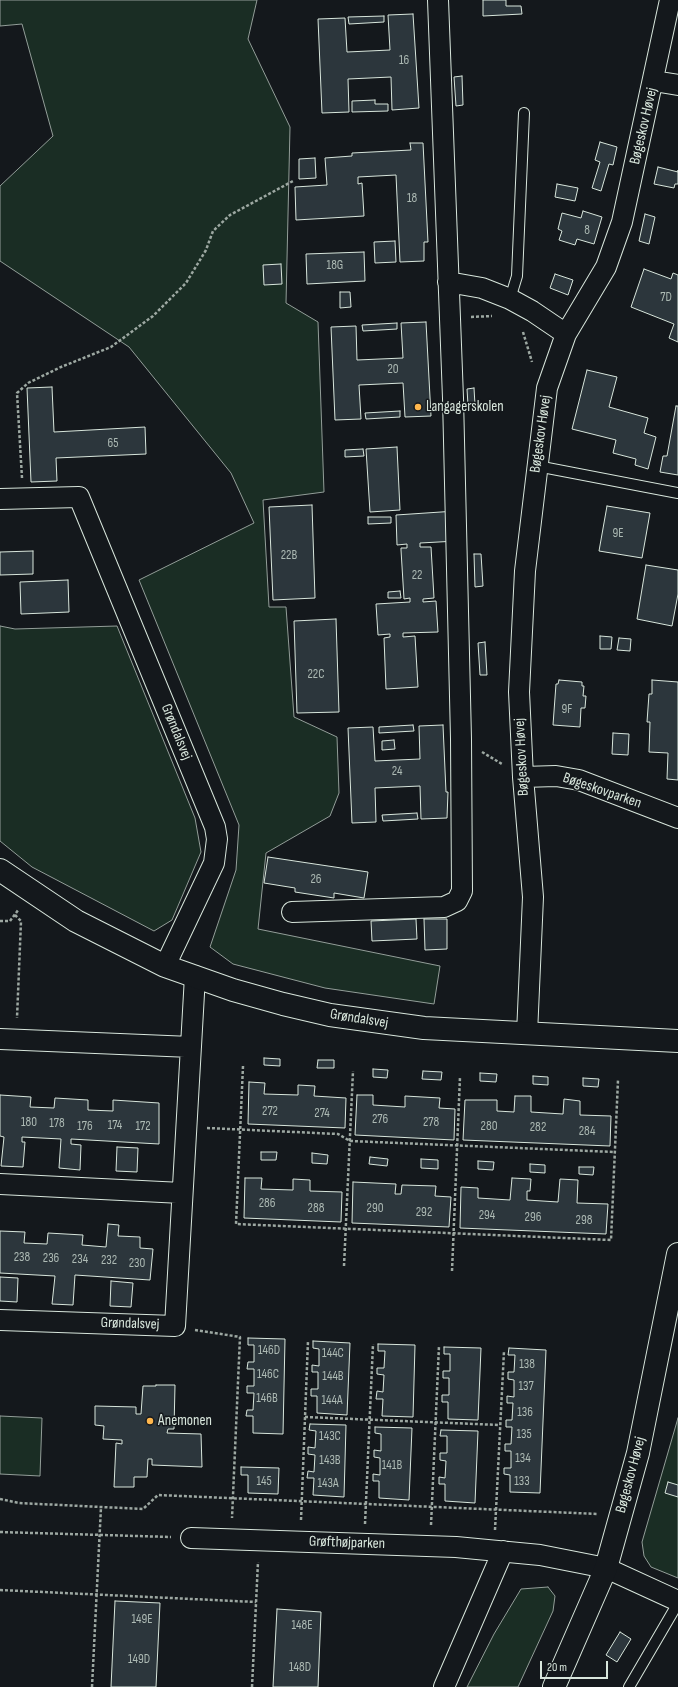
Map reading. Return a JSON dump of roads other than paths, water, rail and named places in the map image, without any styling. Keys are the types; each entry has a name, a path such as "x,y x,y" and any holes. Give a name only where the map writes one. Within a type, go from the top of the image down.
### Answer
{"street":[{"path":"292,912 444,907 453,904 461,896 461,739 450,318 438,0"},
{"name":"Bøgeskov Høvej","path":"527,1034 533,897 523,778 519,684 525,571 536,466 547,388 566,334 606,267 622,222 654,81 670,0"},
{"path":"654,81 678,85"},
{"path":"448,282 482,288 510,299 532,311 566,334"},
{"name":"Grøndalsvej","path":"0,499 79,498 216,833 217,852 214,863 165,966"},
{"name":"Bøgeskovparken","path":"523,778 556,776 579,780 678,818"},
{"name":"Grøndalsvej","path":"0,870 76,921 165,966 276,1002 330,1015 424,1028 527,1034"},
{"name":"Grøndalsvej","path":"0,1320 175,1326 195,976"},
{"path":"527,1034 678,1041"},
{"path":"8,1039 191,1047"},
{"path":"0,1184 182,1192"},
{"name":"Bøgeskov Høvej","path":"554,1687 606,1568 638,1453 678,1254"},
{"name":"Grøfthøjparken","path":"191,1538 259,1539 431,1546 540,1555 606,1568 678,1602"},
{"path":"444,1687 499,1551"}],"lane":[{"path":"510,299 517,276 524,113"},
{"path":"536,466 678,492"},
{"path":"629,1687 678,1602"}],"place":[{"name":"Langagerskolen","path":"418,407"},
{"name":"Anemonen","path":"150,1421"}]}
